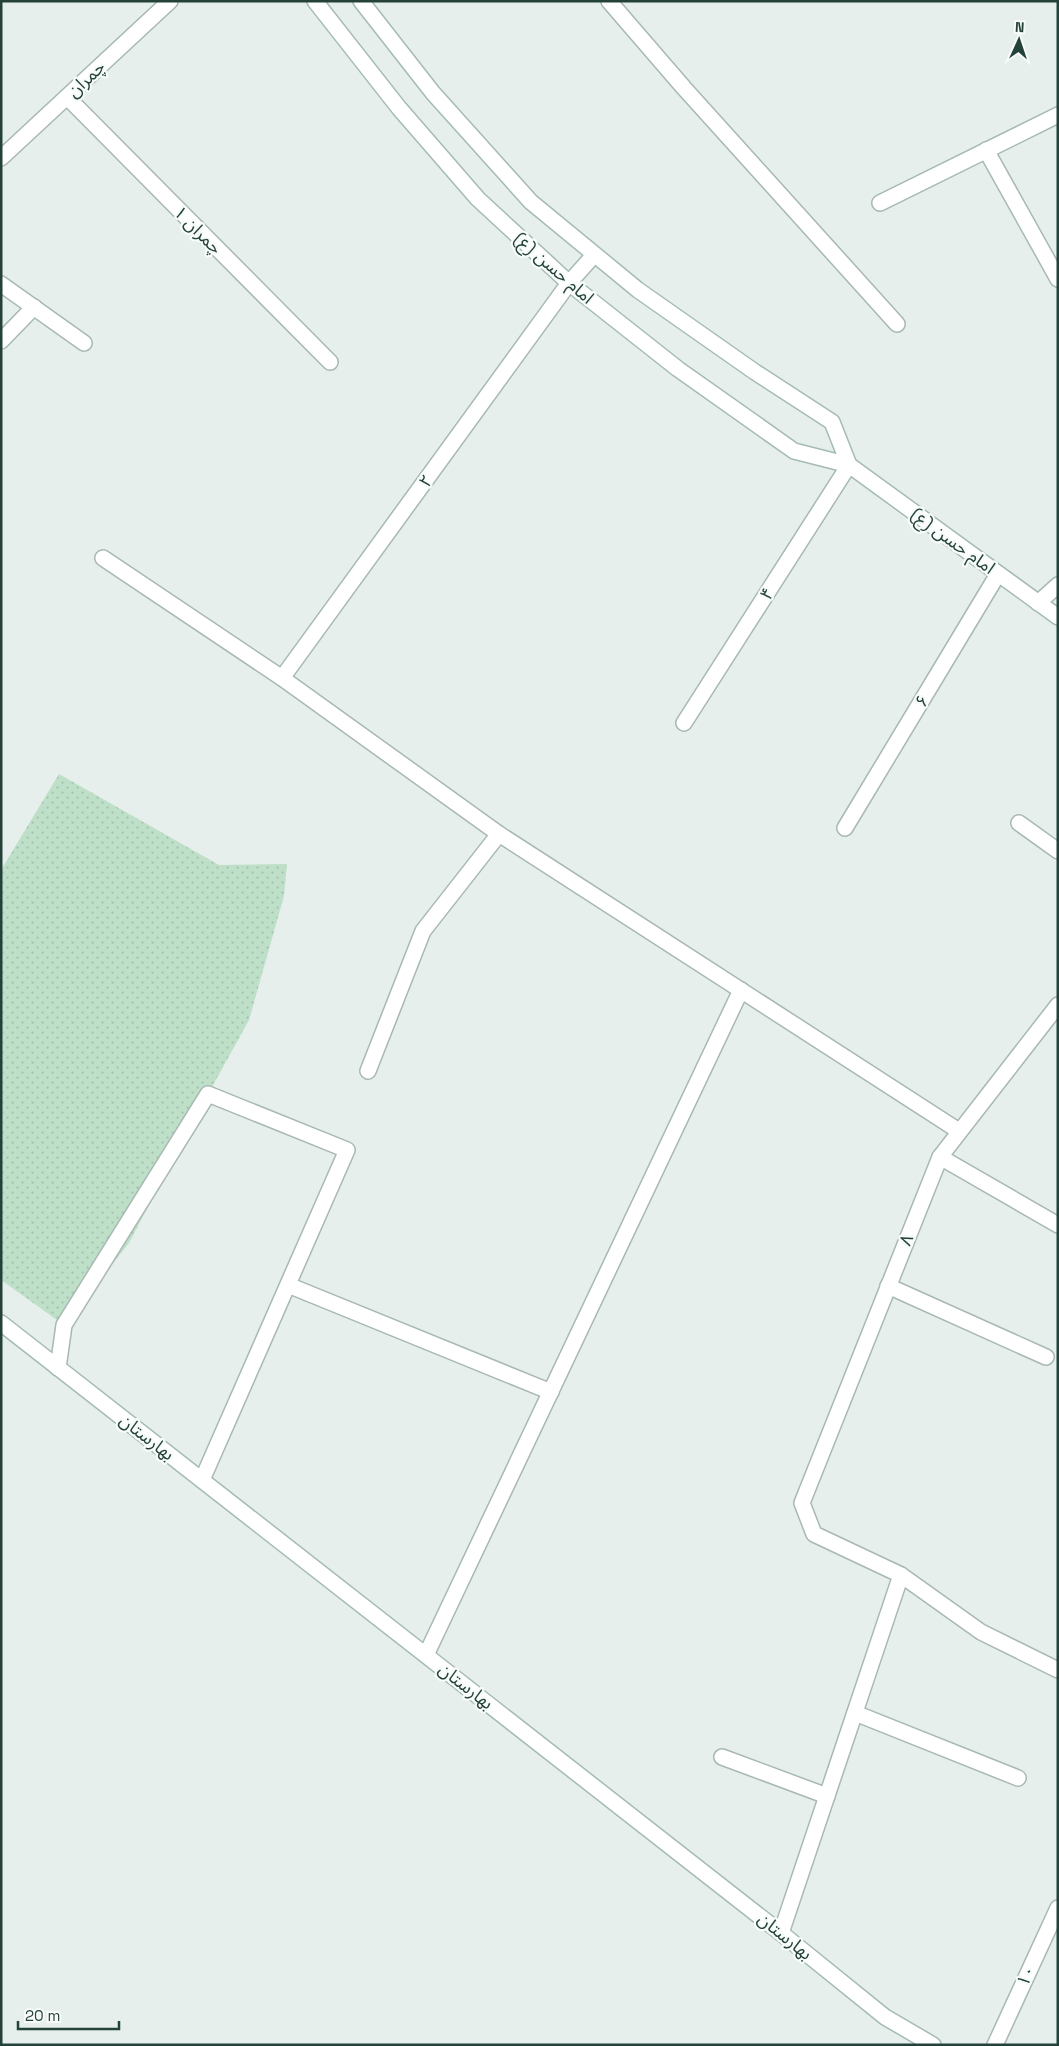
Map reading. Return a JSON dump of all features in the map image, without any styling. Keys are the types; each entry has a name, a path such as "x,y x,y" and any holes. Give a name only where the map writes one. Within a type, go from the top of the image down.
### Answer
{"street":[{"name":"چمران","path":"1,158 170,1"},
{"name":"امام حسن (ع)","path":"316,1 399,108 478,199 569,283 678,369 794,451 849,465 1058,617"},
{"name":"امام حسن (ع)","path":"361,1 434,93 531,202 594,256 638,290 755,372 832,422 849,465"},
{"path":"609,1 697,103 897,324"},
{"name":"چمران ۱","path":"67,97 330,362"},
{"path":"880,203 1058,115"},
{"path":"986,150 1058,279"},
{"name":"۲","path":"282,678 569,283 594,256"},
{"path":"1,284 84,343"},
{"path":"1,341 34,308"},
{"name":"۴","path":"684,723 849,465"},
{"path":"103,558 282,678 499,834 959,1131"},
{"name":"۶","path":"845,828 998,574"},
{"path":"1038,603 1058,585"},
{"path":"1019,823 1058,851"},
{"path":"368,1070 424,931 499,834"},
{"path":"426,1655 741,990"},
{"name":"۸","path":"902,1575 814,1534 802,1502 940,1157 1058,1005"},
{"path":"58,1368 64,1325 208,1094 348,1150 202,1480"},
{"path":"940,1157 1058,1225"},
{"path":"288,1285 551,1392"},
{"path":"888,1286 1046,1357"},
{"name":"بهارستان","path":"1,1323 781,1933 885,2017 933,2045"},
{"path":"781,1933 902,1575 981,1632 1058,1670"},
{"path":"855,1712 1018,1778"},
{"path":"722,1757 827,1796"},
{"name":"۱۰","path":"995,2045 1058,1908"}],"green space":[{"path":"59,774 219,865 287,864 284,896 249,1020 129,1243 64,1325 1,1280 1,870"}]}
